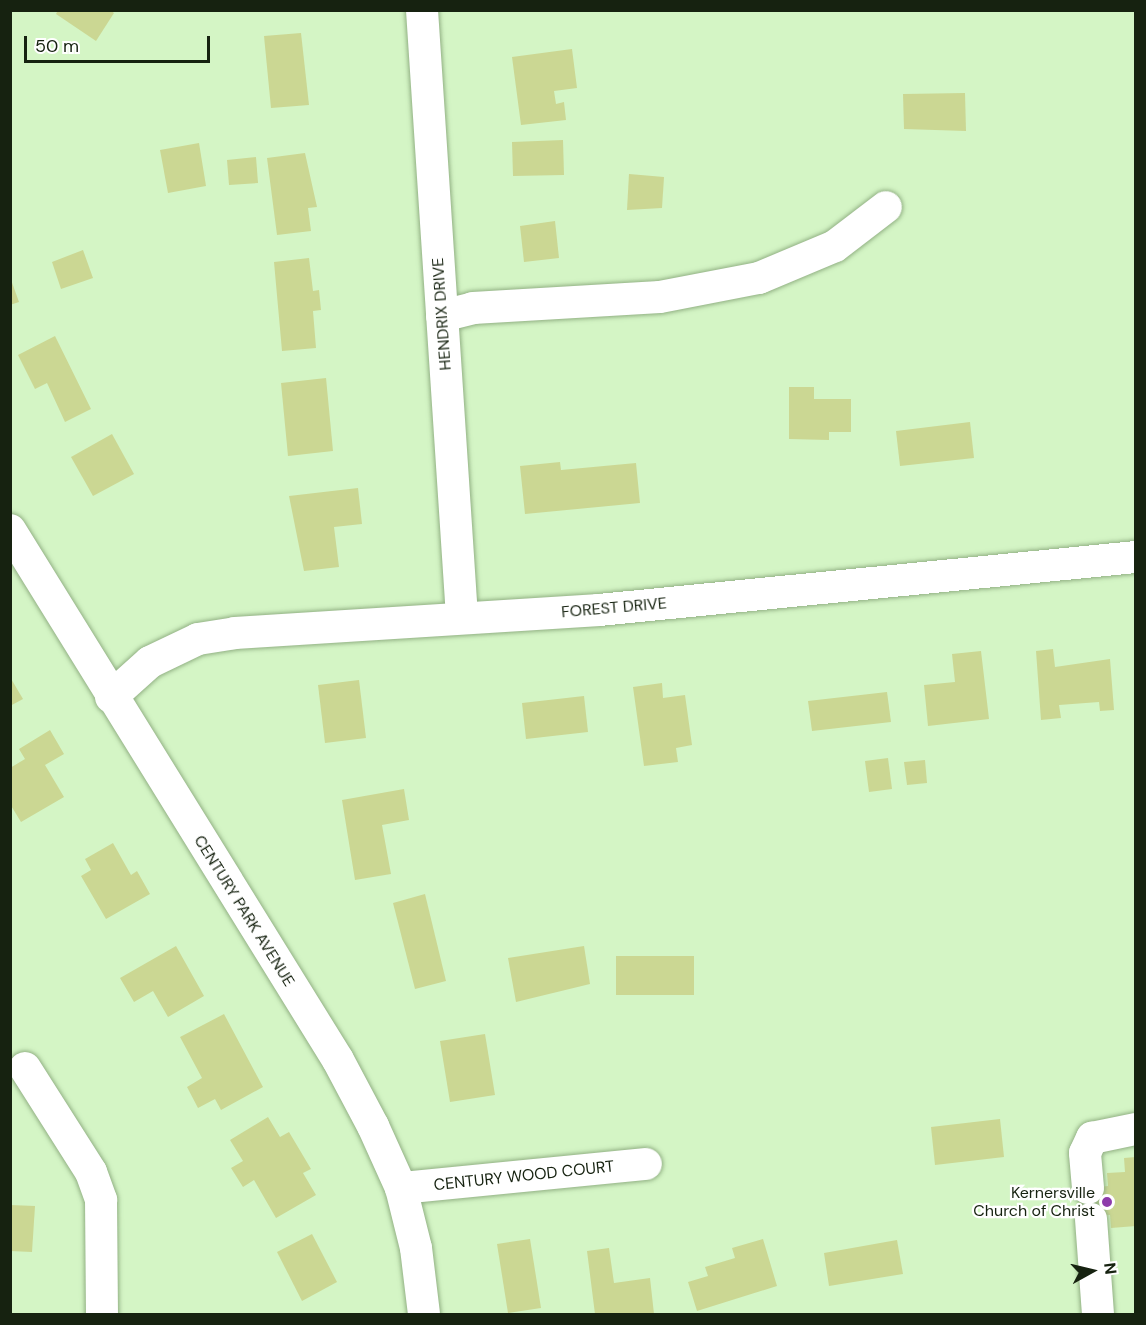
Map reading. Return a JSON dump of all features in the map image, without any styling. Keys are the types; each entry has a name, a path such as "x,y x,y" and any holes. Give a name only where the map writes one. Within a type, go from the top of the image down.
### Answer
{"street":[{"name":"HENDRIX DRIVE","path":"422,10 462,617"},
{"path":"442,316 473,308 660,297 759,278 835,246 886,207"},
{"name":"CENTURY PARK AVENUE","path":"10,530 111,697 338,1060 401,1188 416,1248 424,1314"},
{"name":"FOREST DRIVE","path":"111,697 150,662 198,639 280,628 599,610 1136,557"},
{"path":"25,1068 91,1172 101,1200 102,1314"},
{"path":"1088,1188 1085,1153 1092,1138 1136,1129"},
{"name":"CENTURY WOOD COURT","path":"401,1188 646,1164"},
{"path":"1091,1219 1098,1314"}],"building":[{"path":"58,10 110,10 114,13 96,41 56,14"},
{"path":"301,33 309,105 271,108 264,36"},
{"path":"572,49 577,88 554,91 556,104 564,102 566,120 521,125 512,57"},
{"path":"965,93 966,131 904,129 903,94"},
{"path":"563,140 564,175 513,176 512,142"},
{"path":"199,143 206,186 168,193 160,150"},
{"path":"305,153 317,207 308,208 311,231 277,235 267,158"},
{"path":"256,157 258,183 229,185 227,160"},
{"path":"629,174 664,177 662,208 627,210"},
{"path":"555,221 559,258 524,262 520,226"},
{"path":"83,250 93,278 61,289 52,262"},
{"path":"309,258 313,291 319,290 321,310 313,311 316,348 282,351 274,262"},
{"path":"10,277 19,302 10,305"},
{"path":"55,336 91,409 65,422 47,383 35,389 18,355"},
{"path":"326,378 333,451 288,456 281,383"},
{"path":"789,387 814,387 814,399 851,399 851,432 829,432 829,440 789,439"},
{"path":"970,422 974,458 900,466 896,431"},
{"path":"112,434 134,474 93,496 71,457"},
{"path":"560,462 561,470 636,463 640,503 525,514 520,466"},
{"path":"358,488 362,524 334,527 339,567 304,571 289,496"},
{"path":"1053,649 1055,667 1110,659 1114,710 1100,711 1099,702 1059,705 1061,718 1041,720 1036,651"},
{"path":"981,651 989,719 928,726 924,685 955,682 952,654"},
{"path":"10,677 23,699 10,706"},
{"path":"359,680 366,738 325,743 318,685"},
{"path":"662,683 663,698 685,695 692,745 676,748 678,762 644,766 633,687"},
{"path":"887,692 891,722 812,731 808,701"},
{"path":"584,696 588,732 526,739 522,703"},
{"path":"50,730 64,754 45,765 64,797 21,822 10,804 10,768 25,759 19,749"},
{"path":"888,758 892,789 869,792 865,761"},
{"path":"925,760 927,783 907,785 904,762"},
{"path":"404,789 409,820 382,825 391,874 355,880 342,800"},
{"path":"113,843 131,875 137,871 150,894 106,919 81,876 91,870 85,859"},
{"path":"425,894 446,981 415,989 393,903"},
{"path":"176,946 204,996 168,1017 153,991 134,1002 120,978"},
{"path":"584,946 590,984 516,1002 508,958"},
{"path":"616,956 694,956 694,995 616,995"},
{"path":"224,1014 263,1087 221,1110 215,1099 198,1108 187,1087 202,1078 180,1037"},
{"path":"485,1034 495,1095 450,1102 440,1041"},
{"path":"268,1117 280,1137 289,1132 311,1169 303,1173 316,1195 276,1218 254,1180 243,1187 231,1168 243,1161 230,1140"},
{"path":"1000,1119 1004,1157 935,1165 931,1127"},
{"name":"Kernersville Church of Christ","path":"1136,1157 1136,1226 1111,1228 1110,1215 1080,1217 1078,1189 1108,1186 1107,1173 1125,1172 1124,1158"},
{"path":"10,1205 35,1206 32,1252 10,1251"},
{"path":"312,1234 337,1282 302,1301 277,1252"},
{"path":"530,1239 541,1308 508,1313 497,1244"},
{"path":"763,1239 777,1286 697,1311 688,1282 708,1276 705,1267 735,1258 732,1248"},
{"path":"897,1240 903,1274 829,1286 824,1253"},
{"path":"609,1248 614,1283 650,1278 654,1314 595,1314 587,1251"}],"place":[{"name":"Kernersville Church of Christ","path":"1107,1202"}]}
